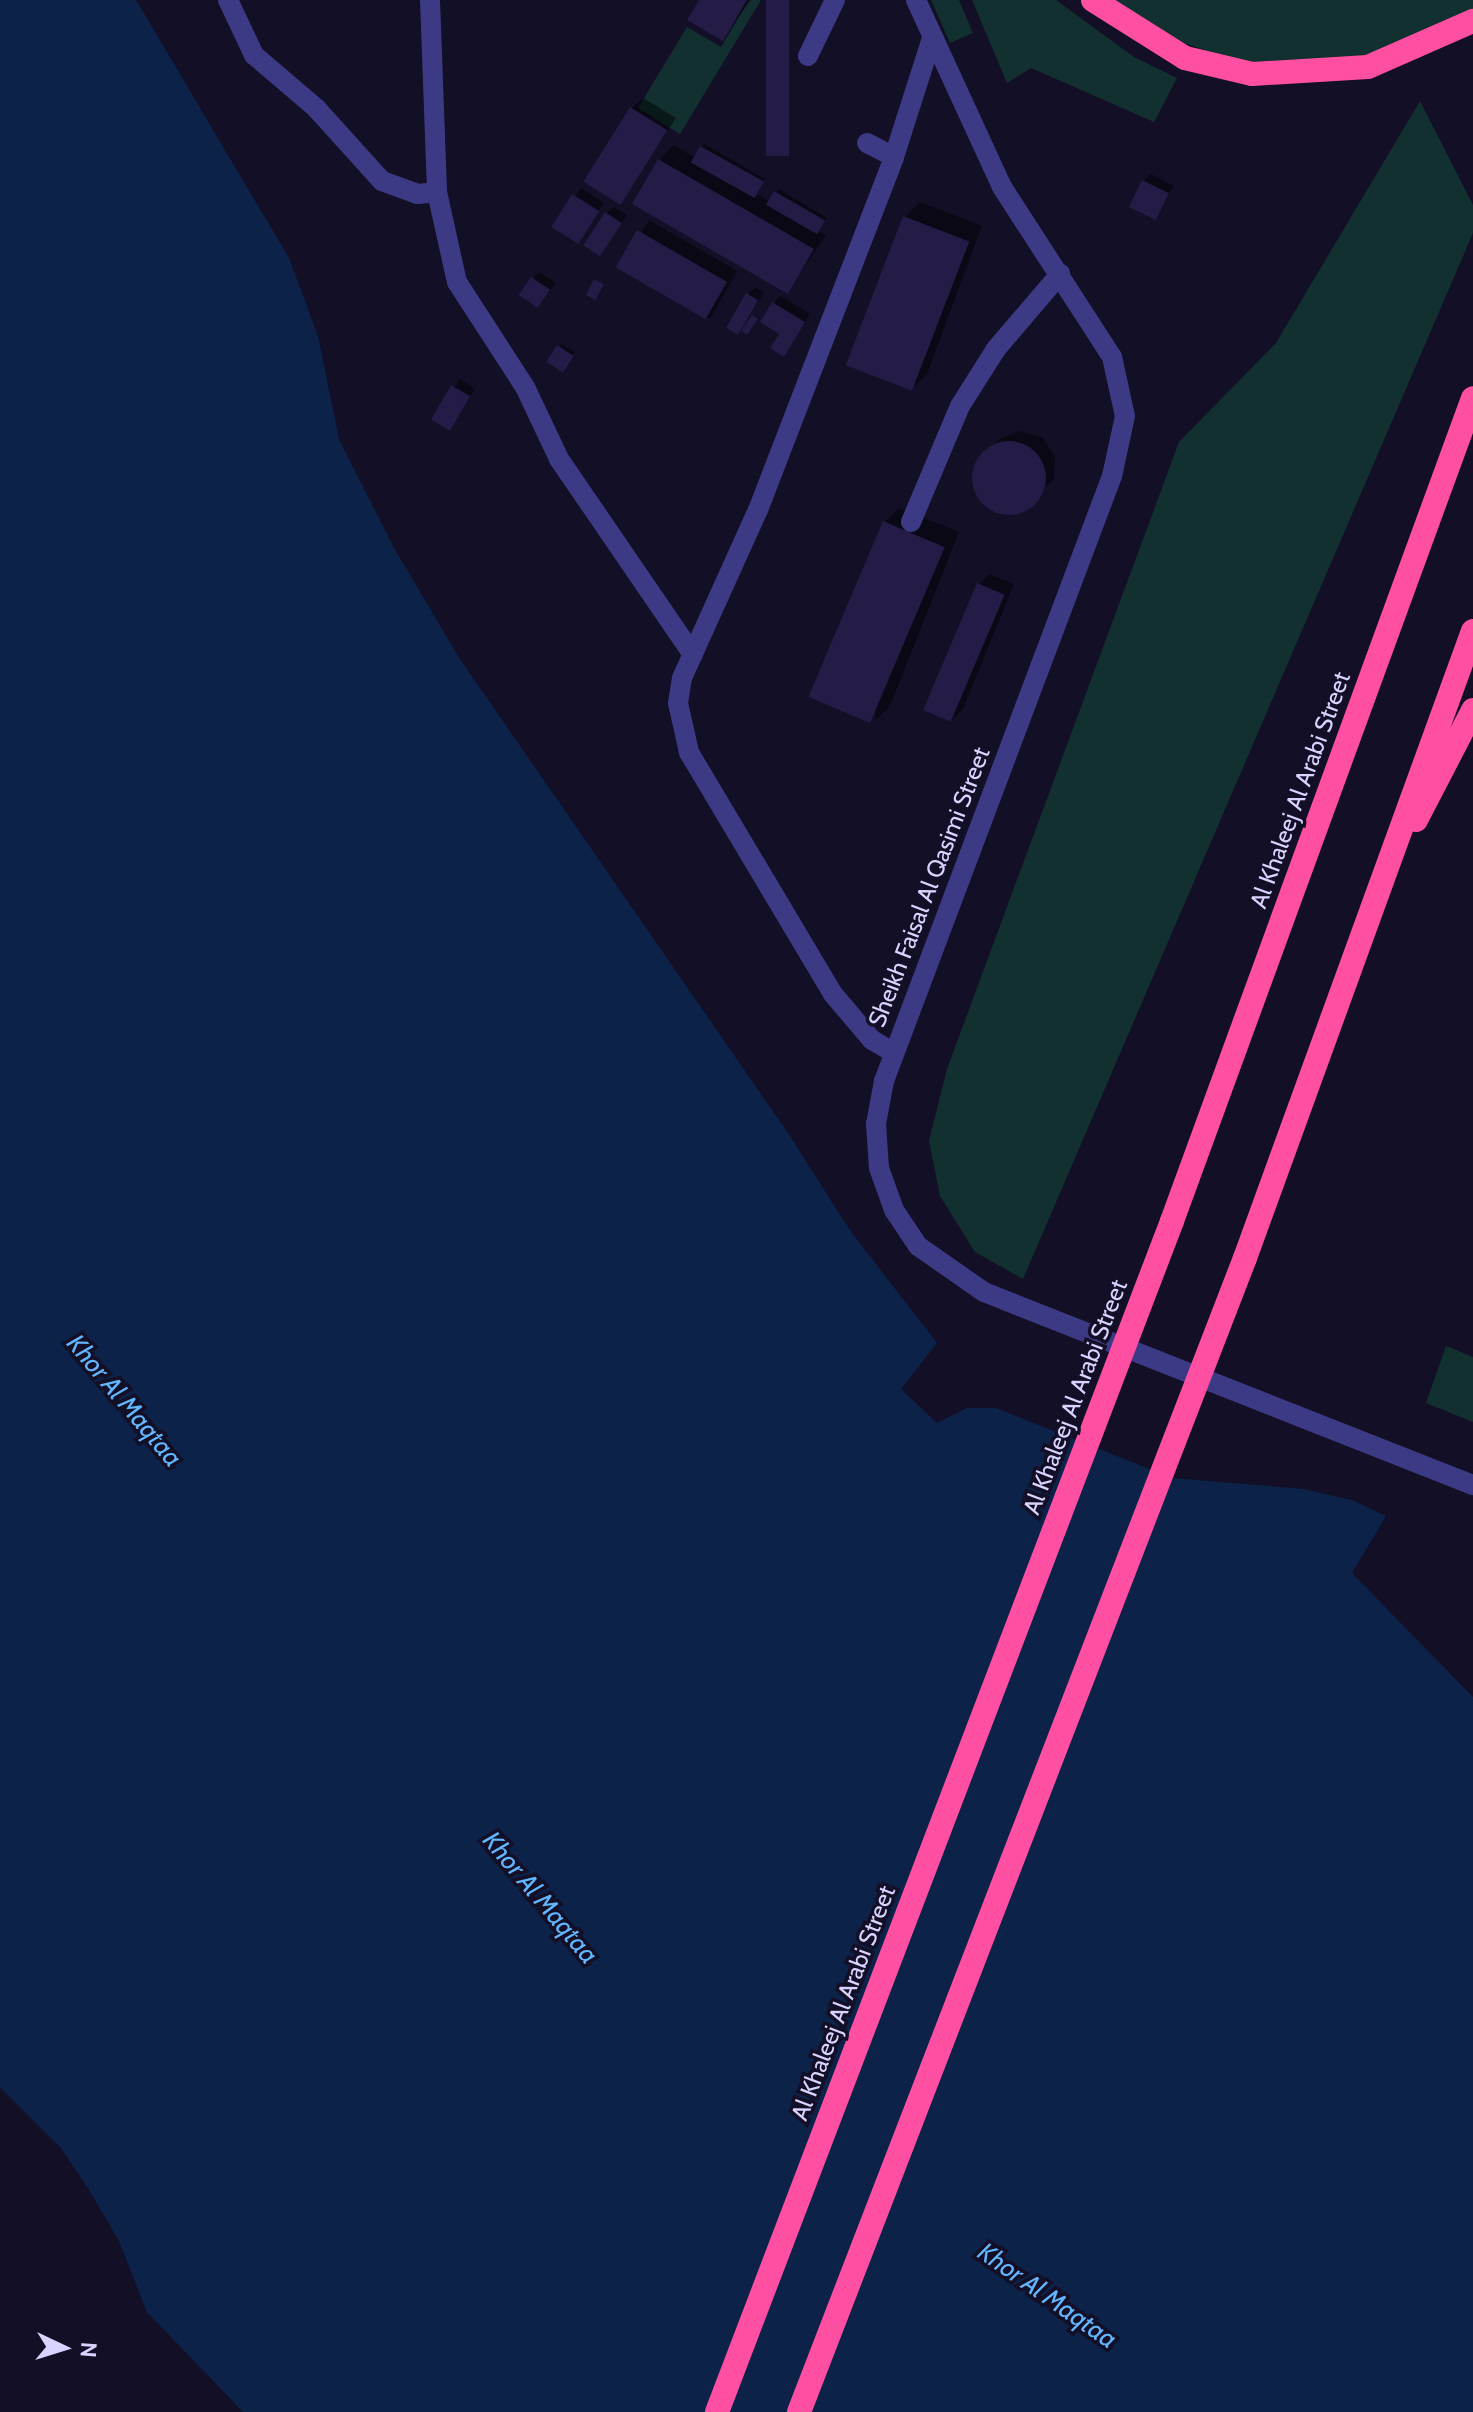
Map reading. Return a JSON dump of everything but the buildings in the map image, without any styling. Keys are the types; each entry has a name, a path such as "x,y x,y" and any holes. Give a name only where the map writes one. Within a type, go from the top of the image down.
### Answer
{"highway":[{"path":"1093,0 1185,58 1252,74 1368,67 1473,21"},
{"name":"Al Khaleej Al Arabi Street","path":"717,2412 1172,1221 1473,398"},
{"path":"799,2412 1245,1258 1473,631"},
{"path":"1372,903 1473,710"}],"street":[{"path":"228,0 254,55 316,108 382,181 418,194 437,192"},
{"path":"430,0 437,192 450,261 466,302 525,387 559,459 693,655"},
{"path":"808,56 835,0"},
{"name":"Sheikh Faisal Al Qasimi Street","path":"916,0 1002,187 1112,357 1122,386 1122,446 894,1053 876,1124 879,1168 894,1210 918,1246 952,1275 984,1292 1473,1485"},
{"path":"894,1053 872,1040 833,994 689,752 678,703 693,655 758,510 894,157 932,38"},
{"path":"867,143 894,157"},
{"path":"911,522 960,406 996,349 1060,274"}],"green space":[{"path":"749,0 761,0 680,134 638,108 687,27 721,47"},
{"path":"931,0 959,0 973,33 950,43"},
{"path":"972,0 1056,0 1134,57 1177,78 1154,122 1031,68 1007,83"},
{"path":"1107,0 1473,0 1473,13 1369,65 1246,65 1154,32"},
{"path":"1420,101 1473,205 1473,233 1023,1279 975,1252 940,1196 929,1141 947,1069 1179,442 1276,343"},
{"path":"1446,1346 1473,1357 1473,1422 1426,1403"}],"water":[{"name":"Khor Al Maqtaa","path":"0,0 136,0 289,258 318,336 339,439 394,548 460,659 790,1136 849,1229 937,1343 901,1389 937,1423 967,1408 996,1408 1172,1478 1304,1489 1352,1500 1386,1516 1352,1573 1473,1697 1473,2412 243,2412 147,2312 119,2241 88,2188 61,2148 0,2087"}]}
